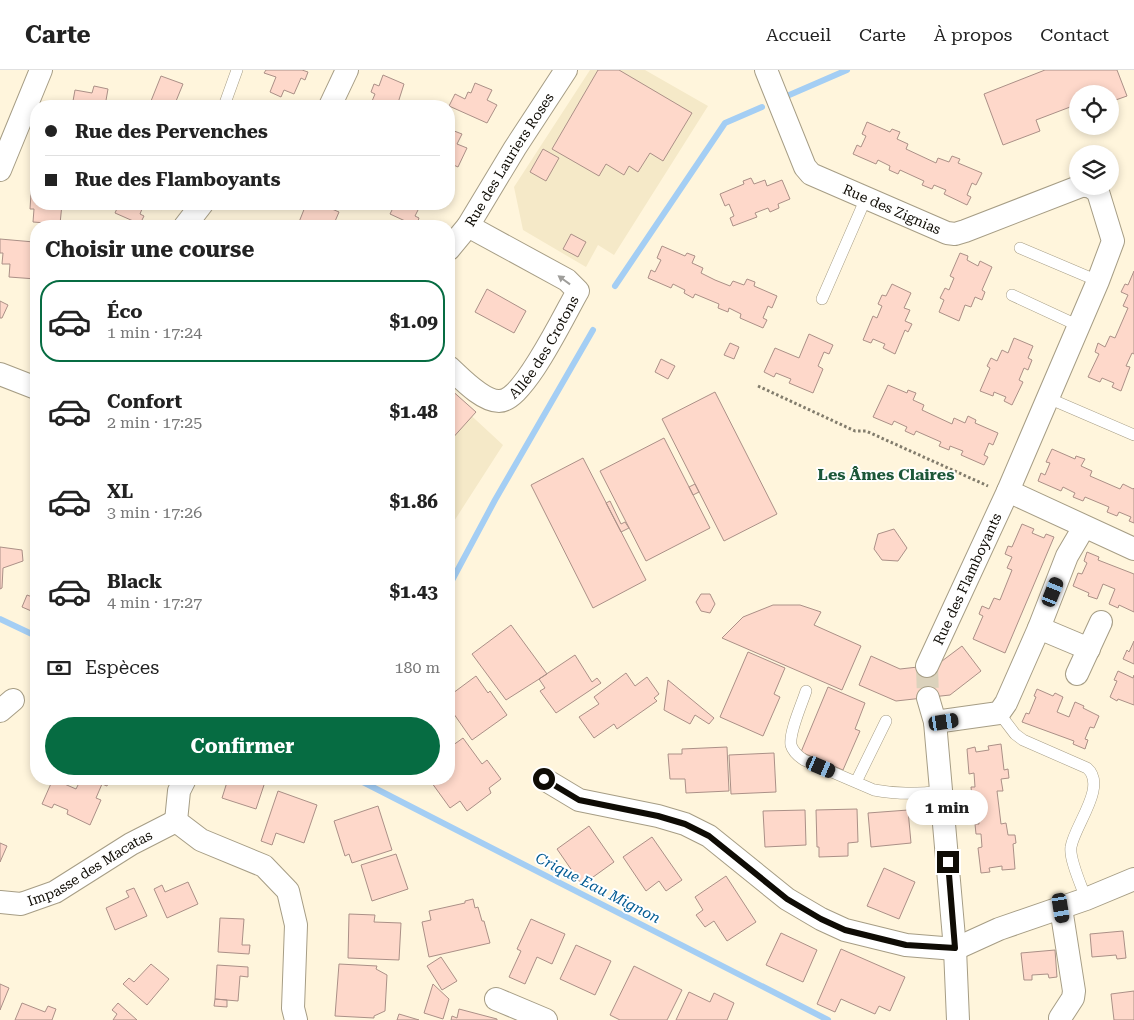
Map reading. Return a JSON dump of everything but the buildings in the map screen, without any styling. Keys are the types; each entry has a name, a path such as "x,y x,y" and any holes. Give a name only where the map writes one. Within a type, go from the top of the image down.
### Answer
{"street":[{"path":"0,170 41,70"},
{"path":"333,100 347,70"},
{"name":"Rue des Lauriers Roses","path":"455,242 468,226 515,148 566,70"},
{"name":"Rue des Zignias","path":"766,70 805,168 817,178 947,233 955,234 1069,190"},
{"path":"1099,195 1113,242 1008,491 1134,549"},
{"path":"189,220 197,210"},
{"name":"Allée des Crotons","path":"455,372 484,398 498,401 507,400 534,372 578,291 567,280 468,226"},
{"path":"0,374 30,386"},
{"name":"Rue des Flamboyants","path":"927,666 1008,491"},
{"path":"935,722 999,713 1006,702 1067,556 1084,527"},
{"path":"1077,674 1102,622"},
{"path":"1038,628 1089,649"},
{"path":"928,698 935,722 955,948 958,1020"},
{"path":"544,779 579,800 658,816 685,824 709,836 787,899 821,919 845,930 906,945 955,948 999,929 1086,899 1134,879"},
{"path":"182,785 179,791 176,822 201,840 264,866 288,891 296,925 293,1008 296,1020"},
{"name":"Impasse des Macatas","path":"0,902 21,904 55,892 131,844 176,822"},
{"path":"1060,1018 1073,998 1074,991 1061,908"},
{"path":"496,999 546,1020"}],"lane":[{"path":"226,100 237,70"},
{"path":"822,299 866,198"},
{"path":"1020,248 1098,281"},
{"path":"1012,294 1079,326"},
{"path":"1048,398 1134,435"},
{"path":"806,691 791,738 792,747 796,754 804,760 874,790 885,792 931,792 941,790"},
{"path":"999,713 1023,740 1087,768 1092,772 1094,790 1070,849 1086,899"},
{"path":"856,782 886,721"}],"path":[{"path":"758,386 855,431 866,431 994,488 1008,491"}],"shaded area":[{"path":"590,70 645,70 708,106 614,255 598,245 586,267 523,230 514,187"},
{"path":"455,401 503,445 455,520"}],"waterway":[{"path":"787,96 847,70"},
{"path":"615,286 725,123 762,107"},
{"path":"455,575 495,500 593,330"},
{"name":"Crique Eau Mignon","path":"0,619 30,633"},
{"name":"Crique Eau Mignon","path":"369,785 828,1020"}],"tunnel":[{"path":"927,666 928,698"}],"district":[{"name":"Les Âmes Claires","path":"886,474"}],"route":[{"path":"544,779 579,800 658,816 685,824 709,836 787,899 821,919 845,930 906,945 955,948 948,862"}]}
